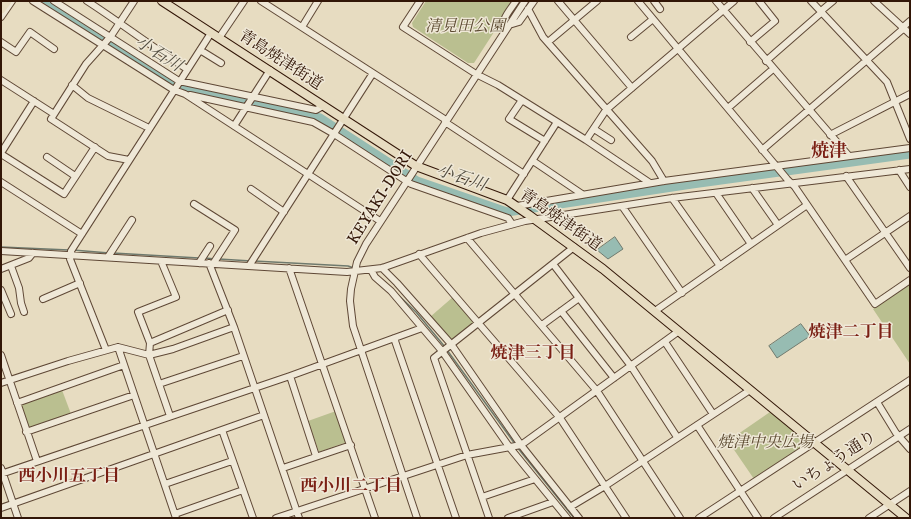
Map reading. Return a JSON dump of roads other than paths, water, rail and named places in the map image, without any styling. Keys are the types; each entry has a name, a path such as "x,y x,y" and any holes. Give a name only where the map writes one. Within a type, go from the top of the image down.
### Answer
{"main road":[{"name":"青島焼津街道","path":"162,1 270,70 323,106 342,122 414,169 507,200 530,215 574,247 655,311 906,518"}],"street":[{"path":"33,1 174,89 185,94 380,221"},
{"path":"54,1 180,81 316,110 323,106"},
{"path":"87,1 120,22 156,50 187,69"},
{"path":"129,160 108,156 51,119 86,64 110,36 134,1"},
{"path":"220,38 244,1"},
{"path":"260,1 373,73 524,174"},
{"path":"302,27 318,1"},
{"path":"420,1 404,27 476,74 498,84 650,183"},
{"path":"504,32 503,21 516,1"},
{"name":"KEYAKI-DORI","path":"418,518 360,350 351,313 351,289 354,271 363,249 380,221 525,1"},
{"path":"509,25 519,22 534,1"},
{"path":"558,1 632,88"},
{"path":"548,42 597,1"},
{"path":"638,1 762,150 785,177 796,187 875,304 910,280"},
{"path":"654,1 660,9"},
{"path":"716,1 849,156"},
{"path":"586,140 605,111 734,1"},
{"path":"750,42 775,21 759,1"},
{"path":"812,1 887,82 910,139"},
{"path":"766,60 833,1"},
{"path":"874,1 910,34"},
{"path":"1,17 6,4"},
{"path":"528,9 538,28 548,42 605,111 657,168 663,181"},
{"path":"631,38 653,19"},
{"path":"762,150 809,111 903,29 910,21"},
{"path":"1,42 16,52 30,32 54,49"},
{"path":"106,350 70,255 72,249 211,33"},
{"path":"200,50 221,63"},
{"path":"728,108 773,69"},
{"path":"234,126 251,97 270,70"},
{"path":"249,266 373,73"},
{"path":"1,80 54,114"},
{"path":"72,85 88,98 149,128"},
{"path":"185,94 313,122 407,180 465,204 508,218 512,224"},
{"path":"830,135 910,94"},
{"path":"522,100 509,119 545,141"},
{"path":"34,101 1,154 64,194 95,147"},
{"path":"507,200 557,122"},
{"path":"594,129 611,140"},
{"path":"517,206 663,181 910,148"},
{"path":"47,157 76,176"},
{"path":"533,161 582,194"},
{"path":"1,251 249,266 354,271 371,270 382,268 419,254 512,224 672,198 910,169"},
{"path":"899,170 910,187"},
{"path":"846,176 910,268"},
{"path":"1,182 82,234"},
{"path":"752,188 778,225"},
{"path":"251,189 284,212"},
{"path":"716,193 751,244"},
{"path":"672,198 720,266"},
{"path":"194,204 235,230 211,264"},
{"path":"655,311 807,205"},
{"path":"622,206 682,293"},
{"path":"845,260 910,216"},
{"path":"108,258 132,220"},
{"path":"467,238 597,390 680,518"},
{"path":"199,263 210,246"},
{"path":"489,518 434,358 574,247"},
{"path":"1,270 29,258 33,253"},
{"path":"419,254 560,418 626,518"},
{"path":"161,261 176,297 138,312 150,343 150,356 170,416"},
{"path":"211,264 255,387 299,518"},
{"path":"553,264 631,366 677,437"},
{"path":"11,266 19,288 24,312"},
{"path":"289,268 375,518"},
{"path":"382,268 397,283 520,446 579,518"},
{"path":"371,270 375,277 391,291 422,328 446,347 511,448 567,518"},
{"path":"42,299 80,283"},
{"path":"1,290 11,314"},
{"path":"542,326 579,298"},
{"path":"150,343 228,310"},
{"path":"561,311 614,378"},
{"path":"1,383 118,347 150,356 234,327"},
{"path":"18,518 2,472 290,376 422,328"},
{"path":"276,518 467,455 520,446 679,332"},
{"path":"394,338 456,518"},
{"path":"665,342 713,414"},
{"path":"118,347 175,516 243,490"},
{"path":"1,355 36,461"},
{"path":"159,384 243,356"},
{"path":"17,403 124,365"},
{"path":"290,376 316,456"},
{"path":"699,518 910,380"},
{"path":"570,507 605,486 750,390"},
{"path":"26,432 134,395"},
{"path":"877,402 899,436 910,449"},
{"path":"1,508 264,415"},
{"path":"696,425 758,518"},
{"name":"いちょう通り","path":"777,517 910,429"},
{"path":"222,430 253,518"},
{"path":"283,468 351,445"},
{"path":"165,484 232,461"},
{"path":"482,496 535,479"},
{"path":"869,518 910,491"},
{"path":"508,518 554,502"}],"water":[{"path":"615,237 623,249 608,259 597,250"},
{"path":"801,324 810,336 777,358 769,346"}],"waterway":[{"name":"小石川","path":"44,1 183,90 320,118 417,181 507,212 692,184 910,154"},
{"path":"533,25 537,32"},
{"name":"小石川","path":"663,184 665,188"},
{"path":"1,247 69,250"},
{"path":"73,250 109,253"},
{"path":"113,253 199,258"},
{"path":"205,258 215,259"},
{"path":"219,259 251,261"},
{"path":"254,261 348,266 354,268"},
{"path":"395,292 416,312 445,347"},
{"path":"447,350 515,444"},
{"path":"517,447 574,518"}],"district":[{"name":"焼津","path":"829,152"},
{"name":"焼津二丁目","path":"851,333"},
{"name":"焼津三丁目","path":"533,354"},
{"name":"西小川五丁目","path":"69,477"},
{"name":"西小川二丁目","path":"351,487"}],"park label":[{"name":"清見田公園","path":"465,28"},
{"name":"焼津中央広場","path":"765,444"}]}
